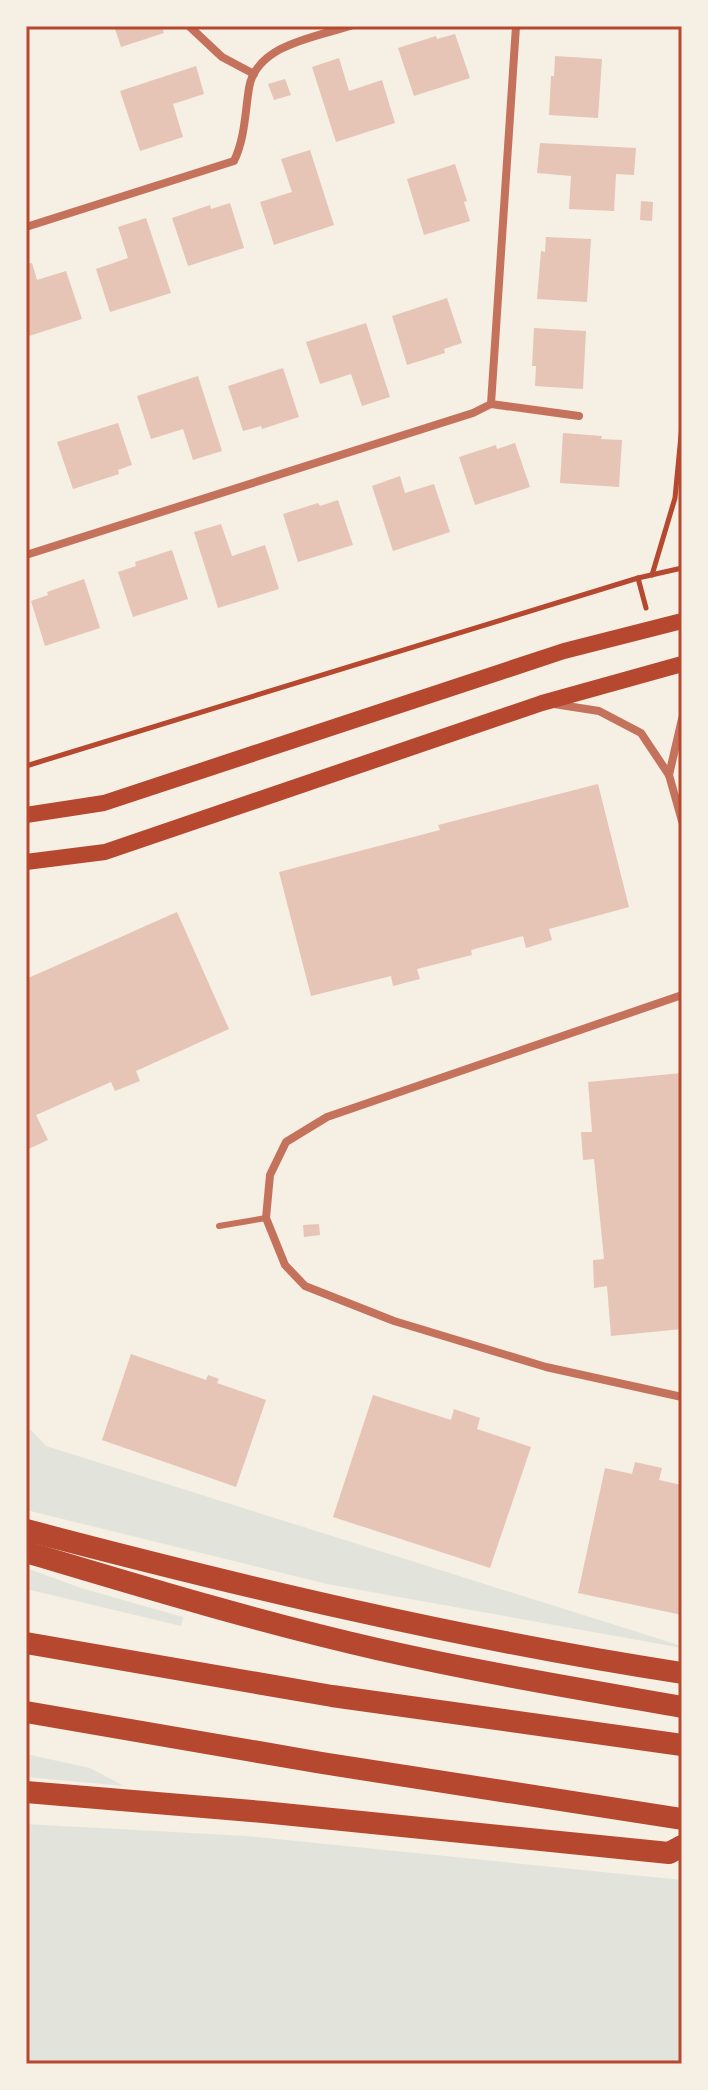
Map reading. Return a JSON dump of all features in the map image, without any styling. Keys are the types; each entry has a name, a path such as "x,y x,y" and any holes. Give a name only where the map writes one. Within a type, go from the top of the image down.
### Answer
{"highway":[{"path":"26,1530 137,1560 371,1615 579,1658 682,1673"},
{"path":"26,1552 218,1609 376,1649 682,1707"},
{"path":"26,1643 332,1696 682,1745"},
{"path":"26,1712 322,1763 682,1819"},
{"path":"26,1792 279,1813 669,1853 682,1846"}],"main road":[{"path":"26,815 104,803 564,651 682,621"},
{"path":"26,862 105,852 542,703 682,664"}],"street":[{"path":"189,26 222,57 254,74"},
{"path":"26,227 234,161 241,145 250,83 260,64 277,50 350,26"},
{"path":"491,404 516,26"},
{"path":"26,555 473,413 491,404 579,416"},
{"path":"542,703 599,711 641,733 669,775 682,821"},
{"path":"669,775 682,719"},
{"path":"682,995 327,1117 286,1142 270,1175 266,1218 285,1265 305,1286 394,1321 546,1367 682,1397"}],"lane":[{"path":"219,1226 266,1218"}],"path":[{"path":"652,575 675,498 682,425"},
{"path":"26,766 682,568"}],"shaded area":[{"path":"26,1428 46,1446 682,1648 327,1584 26,1510"},
{"path":"26,1568 81,1588 183,1617 181,1626 26,1589"},
{"path":"26,1754 90,1768 124,1786 26,1777"},
{"path":"26,1824 247,1836 682,1880 682,2064 26,2064"}],"building":[{"path":"114,26 162,26 164,33 121,47"},
{"path":"455,34 470,78 414,96 398,48 436,36 437,39"},
{"path":"555,56 602,59 598,118 549,115"},
{"path":"339,58 349,91 382,80 395,123 336,142 312,67"},
{"path":"196,66 204,94 173,104 183,137 140,151 120,91"},
{"path":"285,79 291,95 274,100 268,84"},
{"path":"540,143 636,148 634,175 616,174 614,211 569,209 571,176 537,173"},
{"path":"310,150 334,225 274,245 260,202 292,192 281,159"},
{"path":"455,164 470,221 424,235 407,179"},
{"path":"641,201 653,202 652,221 640,220"},
{"path":"230,203 244,248 188,266 172,218 210,205 211,209"},
{"path":"146,218 171,293 110,312 96,269 128,258 118,227"},
{"path":"546,237 591,239 587,302 537,299 541,251 545,252"},
{"path":"32,263 37,280 66,271 82,319 26,337 26,264"},
{"path":"447,298 462,343 444,349 445,353 407,365 392,316"},
{"path":"366,323 390,397 362,406 351,374 320,384 306,342"},
{"path":"534,328 586,331 583,389 535,386 536,366 532,366"},
{"path":"283,368 299,417 262,429 261,426 243,431 228,386"},
{"path":"198,376 222,451 193,460 183,429 151,439 137,396"},
{"path":"118,423 132,465 118,470 119,474 73,489 57,442"},
{"path":"563,433 622,440 619,487 560,483"},
{"path":"515,443 530,487 475,505 459,457 496,445 497,449"},
{"path":"400,476 405,493 434,484 450,532 393,551 372,486"},
{"path":"338,500 353,545 298,562 283,514"},
{"path":"221,524 232,556 265,545 279,589 218,608 194,532"},
{"path":"172,550 188,599 133,617 118,572 136,566 135,562"},
{"path":"84,579 100,628 45,646 31,601"},
{"path":"598,784 629,907 549,929 552,940 526,948 523,936 471,950 472,955 417,969 420,979 393,986 391,976 311,996 279,872 440,830 438,825"},
{"path":"177,912 229,1029 136,1071 140,1081 115,1091 111,1082 36,1115 48,1140 26,1150 26,979"},
{"path":"682,1073 682,1329 611,1336 607,1286 594,1288 593,1260 604,1259 594,1159 583,1160 581,1132 592,1132 588,1082"},
{"path":"319,1224 320,1235 304,1237 303,1225"},
{"path":"131,1354 206,1380 208,1375 219,1379 217,1383 266,1400 236,1487 102,1440"},
{"path":"373,1395 451,1420 454,1409 480,1418 477,1429 531,1447 490,1568 333,1517"},
{"path":"635,1462 662,1468 659,1480 682,1485 682,1615 578,1593 605,1468 632,1474"}]}
